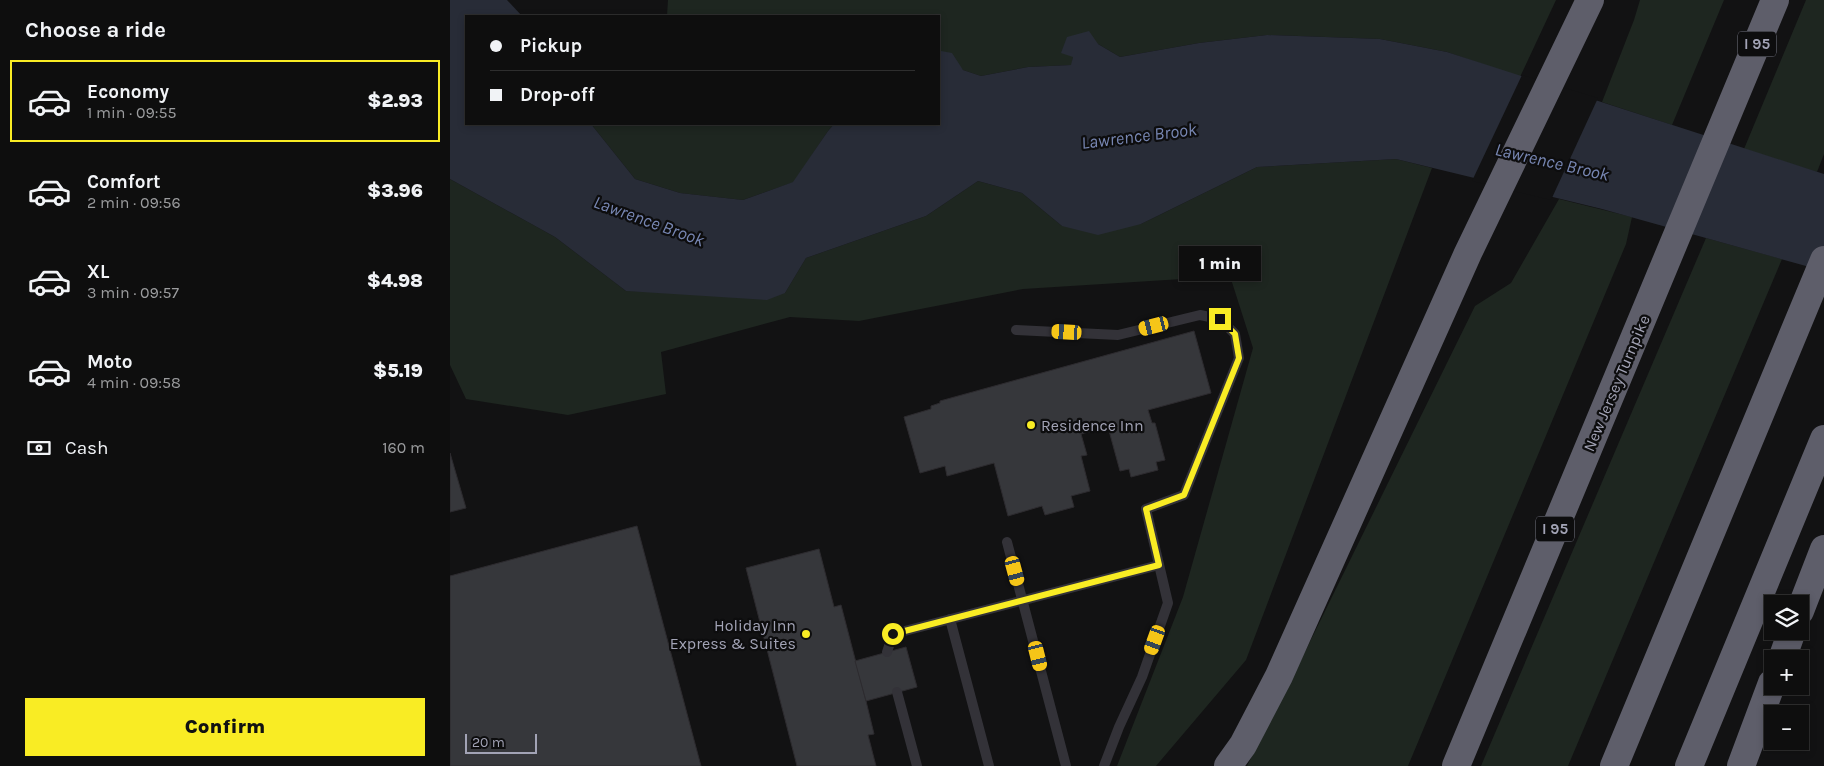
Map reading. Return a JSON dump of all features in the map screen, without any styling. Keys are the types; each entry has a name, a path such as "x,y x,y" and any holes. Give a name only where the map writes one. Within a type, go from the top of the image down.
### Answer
{"highway":[{"path":"1228,766 1242,746 1279,676 1468,253 1590,0"},
{"name":"New Jersey Turnpike","path":"1456,766 1775,0"},
{"path":"1614,766 1824,260"},
{"path":"1689,766 1824,439"},
{"path":"1806,595 1824,548"},
{"path":"1740,766 1767,695"}],"lane":[{"path":"1016,330 1118,335 1200,314 1220,319 1235,334 1239,358 1184,495 1146,509 1168,603 1142,677 1119,727 1104,766"},
{"path":"1007,542 1066,766"},
{"path":"886,652 893,634 1159,565"},
{"path":"950,619 989,766"},
{"path":"897,692 917,766"}],"shaded area":[{"path":"668,0 1556,0 1520,77 1447,52 1380,39 1267,35 1199,43 1120,57 1098,44 1073,57 1072,65 1028,67 981,76 963,70 941,51 940,56 940,15 667,15"},
{"path":"1640,0 1724,0 1672,125 1602,102"},
{"path":"1806,0 1824,0 1824,154 1817,172 1744,149"},
{"path":"592,125 833,125 794,182 743,200 680,193 635,179"},
{"path":"1396,159 1432,168 1246,660 1156,766 1117,766 1183,597 1253,348 1230,276 1023,289 859,321 790,317 661,352 666,394 568,415 466,399 450,365 450,179 555,237 626,291 785,293 806,258 926,216 978,181 1022,193 1062,226 1141,224 1257,167"},
{"path":"1559,199 1632,217 1626,244 1408,766 1247,766 1475,306 1511,283"},
{"path":"1706,238 1782,259 1568,766 1481,766"}],"water":[{"name":"Lawrence Brook","path":"450,0 507,0 521,15 465,15 465,125 592,125 635,179 680,193 743,200 793,182 833,125 940,125 941,51 952,53 963,70 981,76 1028,67 1071,65 1073,57 1061,53 1067,37 1089,31 1098,44 1120,57 1199,43 1267,35 1380,39 1447,52 1824,174 1824,271 1602,209 1396,159 1257,167 1141,224 1098,235 1062,226 1022,193 978,181 926,216 806,258 785,293 767,300 626,291 555,237 450,179"}],"pier":[{"path":"1522,75 1598,98 1551,200 1472,181"}],"building":[{"name":"Residence Inn","path":"1194,331 1211,393 1148,410 1152,423 1155,423 1165,460 1156,462 1158,470 1131,477 1129,469 1120,471 1108,427 1081,434 1087,455 1081,456 1090,491 1071,496 1074,507 1045,515 1042,506 1008,516 994,463 947,476 945,466 920,473 904,417 931,409 931,406 940,403 940,401"},
{"path":"450,453 466,508 450,512"},
{"path":"637,526 701,766 450,766 450,576"},
{"name":"Holiday Inn Express & Suites","path":"819,549 834,607 841,605 874,734 868,735 876,766 797,766 746,568"},
{"path":"906,647 917,687 866,701 855,661"}],"place":[{"name":"Residence Inn","path":"1031,425"},
{"name":"Holiday Inn Express & Suites","path":"806,634"}],"route":[{"path":"893,634 1159,565 1146,509 1184,495 1239,358 1235,334 1220,319"}]}
